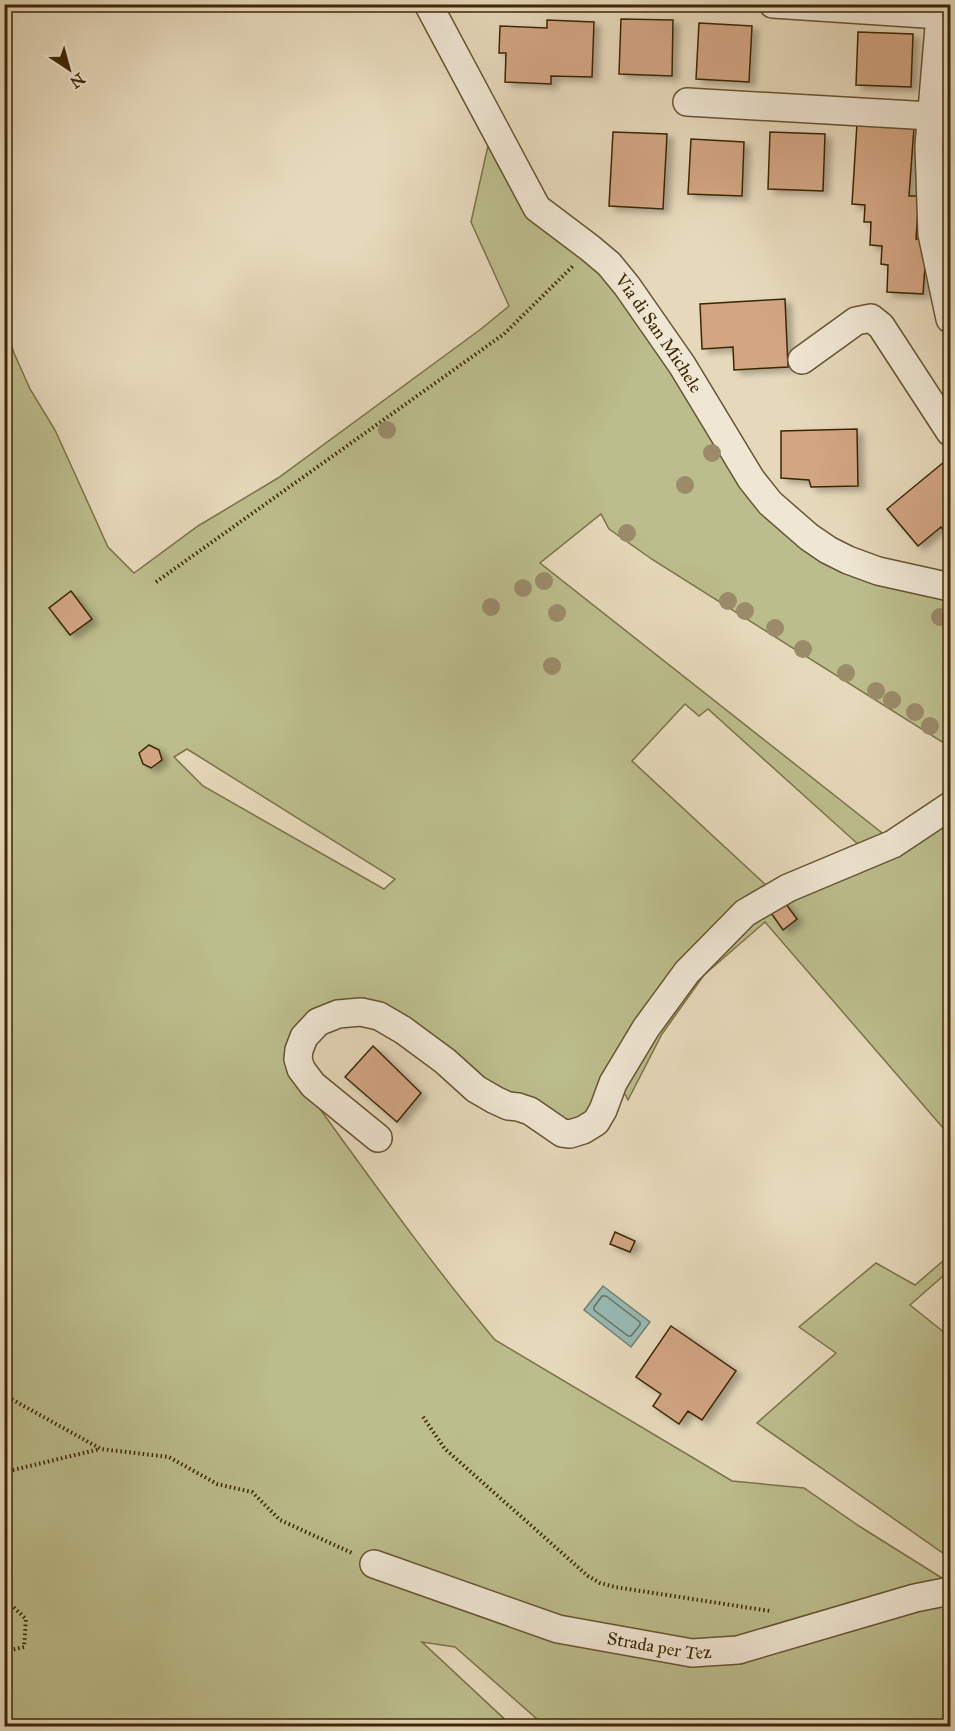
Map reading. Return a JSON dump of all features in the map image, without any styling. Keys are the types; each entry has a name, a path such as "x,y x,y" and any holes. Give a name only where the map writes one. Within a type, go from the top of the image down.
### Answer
{"street":[{"name":"Via di San Michele","path":"428,4 537,208 609,264 682,365 751,479 770,503 809,537 848,560 878,571 951,587"},
{"path":"772,4 940,15 929,146 932,234 951,319"},
{"path":"687,102 931,116"},
{"path":"802,360 856,321 871,318 881,326 951,432"},
{"path":"378,1138 313,1085 301,1069 298,1059 299,1050 304,1037 318,1022 338,1014 361,1012 379,1016 403,1030 445,1061 476,1089 495,1100 508,1106 530,1111 562,1133 583,1131 596,1122 613,1083 641,1037 687,972 745,913 788,888 893,844 951,806"},
{"name":"Strada per Tez","path":"374,1564 558,1629 692,1653 738,1650 905,1601 951,1591"}],"path":[{"path":"156,582 504,334 567,274 590,248"},
{"path":"4,1395 101,1449"},
{"path":"423,1417 445,1449 588,1576 600,1583 764,1610"},
{"path":"4,1470 9,1471 101,1449 169,1457 217,1484 252,1492 279,1520 374,1564"},
{"path":"4,1598 26,1619 24,1647 7,1651 4,1656"}],"green space":[{"path":"489,141 616,283 772,516 950,595 950,747 653,560 609,529 601,514 540,563 886,836 860,846 708,709 699,716 685,704 632,761 768,887 597,1107 564,1128 346,1004 290,1068 416,1240 495,1340 732,1481 804,1488 859,1526 950,1583 950,1726 545,1726 455,1647 422,1642 512,1726 5,1726 4,354 7,353 4,323 30,389 55,430 108,547 134,573 198,526 278,478 509,306 471,222","holes":["187,749 395,879 384,889 203,786 174,757"]},
{"path":"950,811 950,1136 765,922 704,975 662,1034 628,1100 621,1087 660,1014 732,934"},
{"path":"950,1255 950,1270 910,1305 950,1337 950,1558 757,1423 836,1353 799,1327 876,1263 915,1285"}],"water":[{"path":"603,1286 650,1322 631,1347 584,1310"}],"building":[{"path":"621,19 673,20 672,76 619,74"},
{"path":"547,20 594,22 592,77 551,76 551,84 505,82 506,53 499,53 500,26 547,28"},
{"path":"699,23 752,26 749,82 696,79"},
{"path":"858,32 913,34 911,87 856,85"},
{"path":"857,123 914,127 909,196 919,196 916,239 927,240 923,294 887,292 888,265 881,264 882,246 870,245 871,222 864,222 865,205 852,204"},
{"path":"613,132 667,134 663,209 609,206"},
{"path":"770,132 825,134 823,191 768,189"},
{"path":"691,139 744,142 742,196 688,194"},
{"path":"785,299 788,367 734,370 733,347 702,349 700,304"},
{"path":"857,429 858,486 811,487 809,480 781,478 781,431"},
{"path":"950,457 950,538 941,527 918,546 887,509"},
{"path":"71,591 92,619 70,635 49,608"},
{"path":"149,745 159,750 162,760 151,768 143,764 139,753"},
{"path":"783,900 797,919 783,930 769,910"},
{"path":"373,1046 421,1093 397,1122 345,1077"},
{"path":"615,1232 635,1241 630,1252 610,1244"},
{"path":"671,1326 736,1371 702,1420 688,1411 679,1424 653,1406 661,1394 636,1377"}]}
